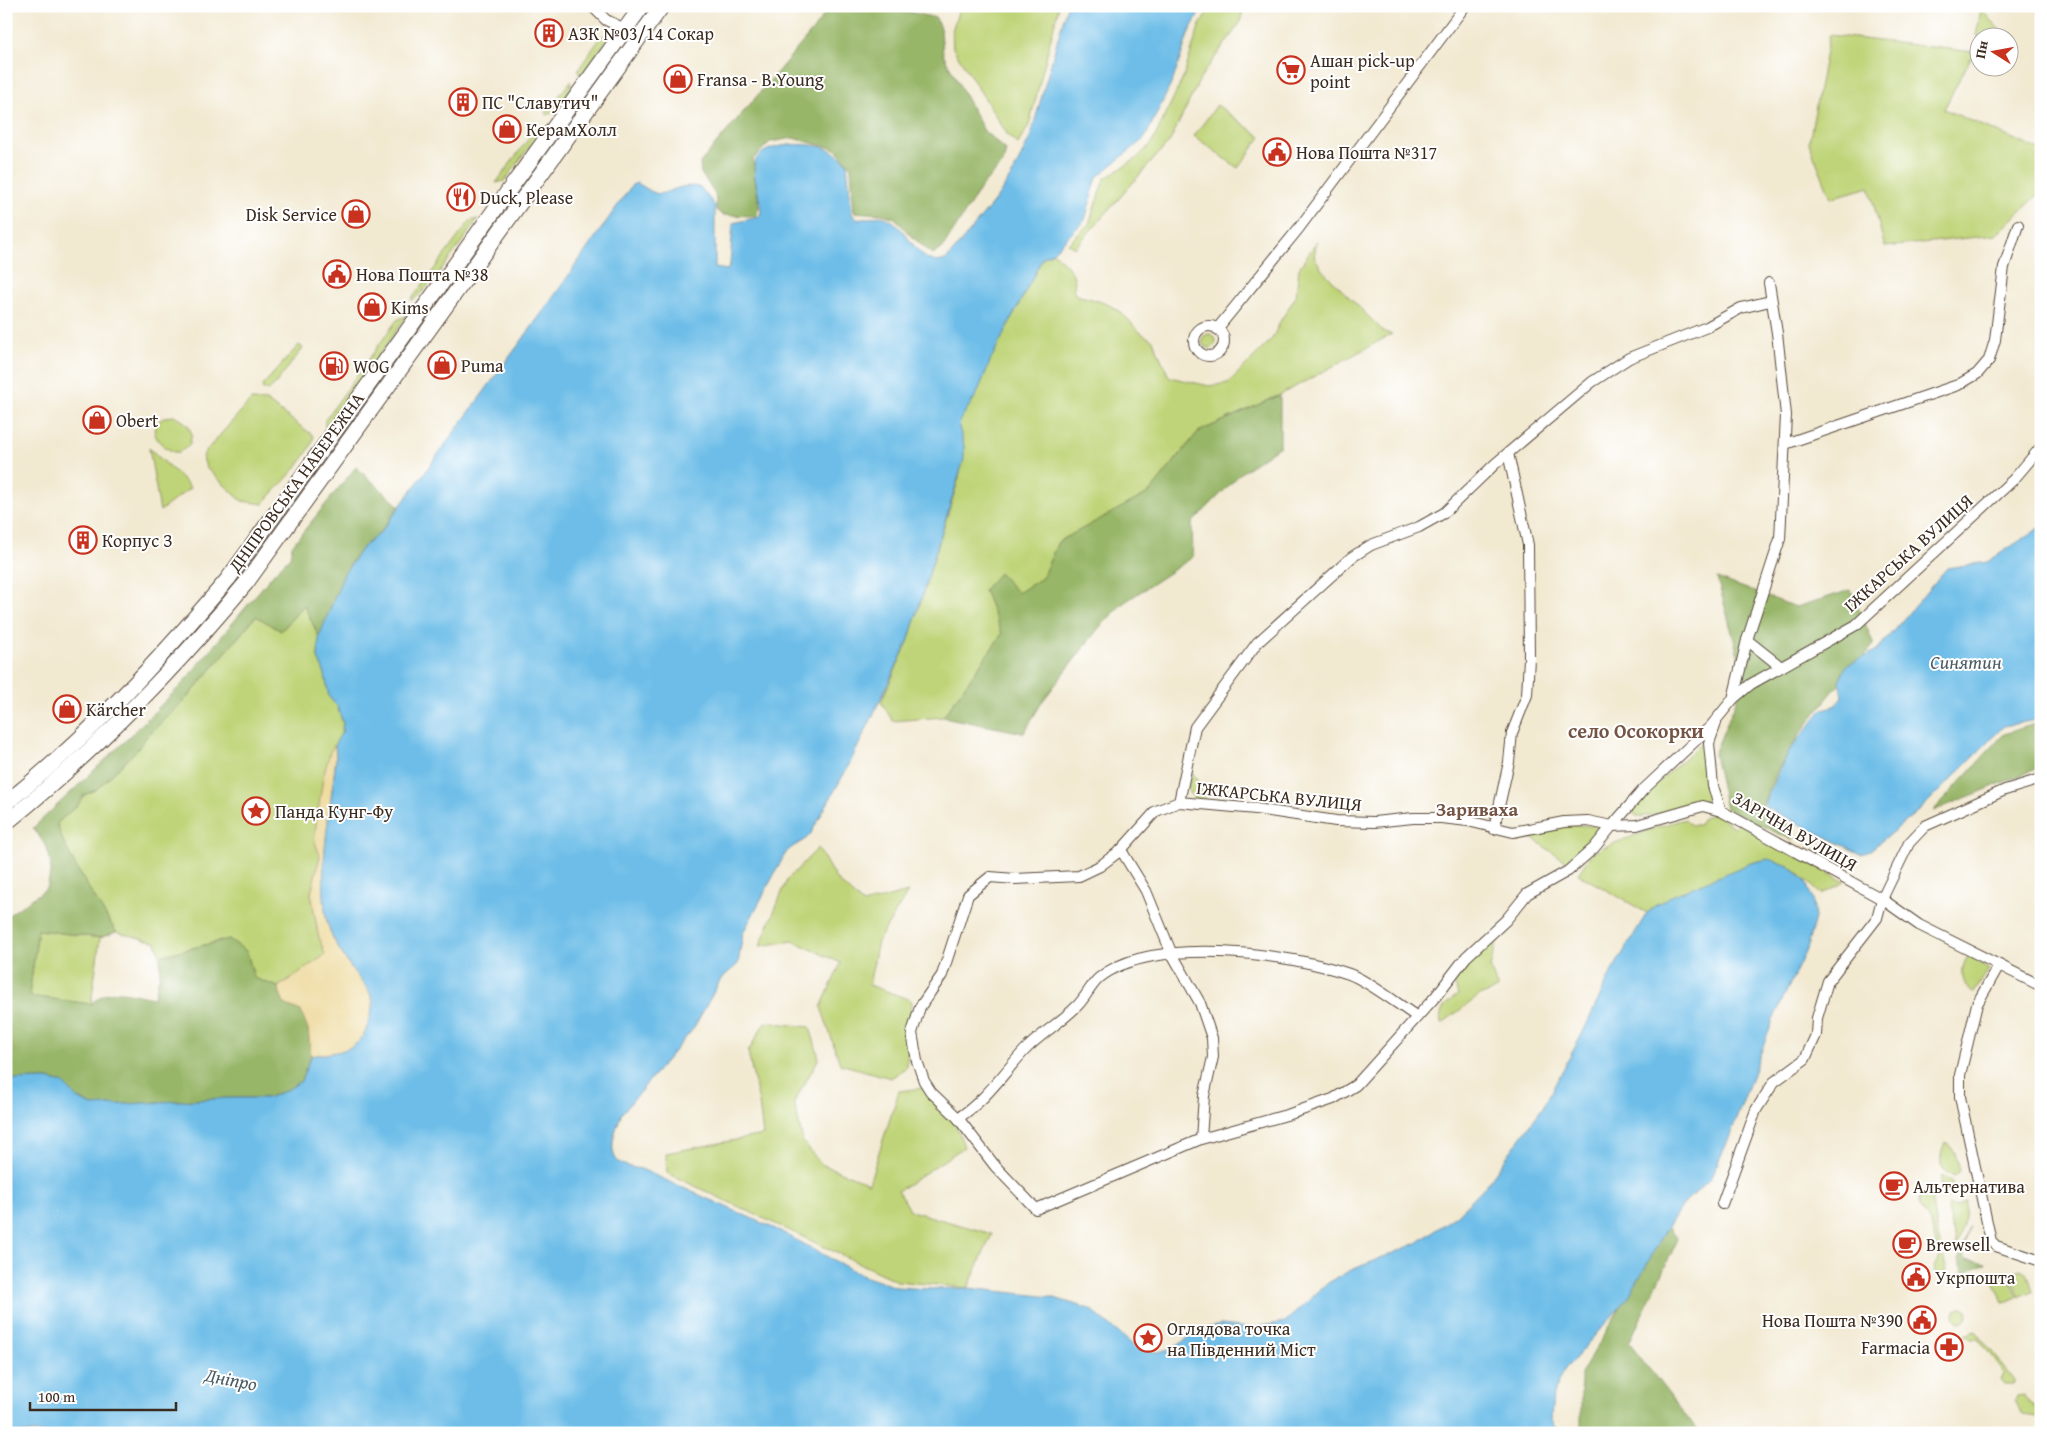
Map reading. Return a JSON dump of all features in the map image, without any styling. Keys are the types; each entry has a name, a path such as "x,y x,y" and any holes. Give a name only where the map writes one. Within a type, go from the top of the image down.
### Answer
{"main road":[{"name":"ДНІПРОВСЬКА НАБЕРЕЖНА","path":"6,803 54,762 120,700 173,643 228,579 642,6"},
{"name":"ДНІПРОВСЬКА НАБЕРЕЖНА","path":"6,823 74,766 146,697 183,658 246,583 662,6"}],"street":[{"path":"592,6 606,20 625,29"},
{"path":"1218,329 1378,124 1465,6"},
{"path":"1785,444 1958,385 1977,374 1989,360 1995,340 2004,267 2018,225"},
{"name":"ІЖКАРСЬКА ВУЛИЦЯ","path":"1733,699 1747,640 1780,539 1786,415 1769,282"},
{"name":"ІЖКАРСЬКА ВУЛИЦЯ","path":"1179,802 1195,728 1257,644 1352,557 1371,544 1419,527 1444,513 1508,453 1592,382 1629,358 1707,327 1741,308 1770,301"},
{"name":"ІЖКАРСЬКА ВУЛИЦЯ","path":"1200,1139 1036,1209 995,1166 958,1118 931,1092 924,1081 917,1061 912,1033 920,1007 934,989 942,974 968,895 990,877 1014,879 1079,876 1100,866 1121,850 1156,811 1179,802 1256,809 1336,821 1374,822 1412,818 1440,818 1468,821 1512,832 1564,822 1588,821 1612,826 1642,790 1719,718 1733,699 1751,684 1856,625 2014,479 2041,447"},
{"path":"1494,829 1509,762 1512,733 1527,695 1529,658 1528,545 1508,453"},
{"path":"1747,640 1781,667"},
{"name":"ЗАРІЧНА ВУЛИЦЯ","path":"1719,718 1709,742 1713,786 1721,811 1882,899 1918,925 2041,986"},
{"path":"1722,1204 1756,1110 1774,1082 1804,1060 1816,1035 1817,1018 1828,981 1877,918 1882,899 1909,843 1926,826 2005,790 2041,779"},
{"path":"1121,850 1146,891 1171,952 1200,1003 1212,1038 1213,1057 1204,1096 1200,1139 1290,1114 1334,1099 1356,1085 1416,1016 1436,996 1466,957 1506,920 1527,894 1568,870 1594,848 1612,826 1637,825 1703,806 1721,811"},
{"path":"958,1118 976,1107 1025,1050 1077,1007 1098,978 1120,964 1171,952 1252,954 1298,961 1351,974 1416,1016"},
{"path":"1998,965 1978,1004 1960,1075 1960,1097 1990,1241 2002,1248 2041,1260"}],"green space":[{"path":"830,6 900,6 900,10 936,18 941,31 943,54 984,131 1006,150 1003,163 982,186 942,249 932,254 910,235 895,218 882,214 854,212 851,167 836,149 793,138 770,142 753,159 759,207 756,216 723,215 717,211 715,194 701,173 700,163 813,30"},
{"path":"960,6 1059,6 1029,125 1018,144 1009,137 953,48 952,31"},
{"path":"1211,6 1244,6 1240,23 1201,77 1170,141 1075,248 1068,244 1089,224 1104,179 1136,159 1152,143 1183,78 1199,27"},
{"path":"1981,9 1998,28 1977,28"},
{"path":"612,32 580,76 578,70 601,37"},
{"path":"1829,35 1970,52 1970,60 1944,109 2041,151 2041,192 1996,235 1885,247 1869,187 1831,198 1809,143"},
{"path":"571,81 570,91 564,101 556,110 547,115 546,112"},
{"path":"1217,105 1261,137 1238,168 1194,136"},
{"path":"537,127 539,133 508,176 504,181 496,183"},
{"path":"478,219 435,277 417,297 411,300 470,221"},
{"path":"1317,241 1314,256 1322,270 1384,332 1392,334 1280,395 1198,432 1150,492 1058,542 1042,578 1018,593 999,574 984,590 1002,634 943,717 893,721 881,702 908,642 959,478 964,446 959,427 960,420 977,394 991,359 1043,257 1053,252 1070,269 1075,284 1073,290 1076,295 1110,306 1153,340 1169,377 1209,386 1228,383 1272,339 1296,296 1299,268"},
{"path":"408,315 325,428 325,420 397,320"},
{"path":"1206,334 1212,334 1216,341 1212,348 1206,348 1202,344 1202,338"},
{"path":"299,345 303,348 272,388 268,391 263,389 262,386"},
{"path":"1280,395 1280,446 1242,472 1192,523 1193,557 1122,604 1098,629 1042,702 1024,733 943,717 1002,634 984,590 999,573 1018,593 1042,578 1058,542 1150,492 1198,432"},
{"path":"251,400 266,401 314,436 300,462 263,504 242,501 206,468 203,457 205,452"},
{"path":"176,416 187,424 192,434 189,446 179,452 174,452 163,445 157,439 154,431 157,424 164,417"},
{"path":"149,448 185,481 190,488 160,511"},
{"path":"356,467 399,506 381,532 362,548 350,564 319,637 304,605 281,631 256,616 189,696 147,736 137,750 96,790 84,795 78,805 57,823 66,848 116,932 100,938 38,930 29,996 91,1004 106,994 113,992 154,998 160,974 160,956 229,939 247,952 254,978 278,987 284,1004 301,1011 308,1029 311,1056 301,1081 287,1090 267,1098 229,1098 92,1106 78,1098 63,1083 47,1079 6,1080 6,917 47,888 50,870 47,850 33,828 184,682 275,572 290,557 292,546"},
{"path":"1717,578 1796,607 1851,590 1874,645 1825,701 1796,741 1783,762 1762,807 1788,825 1794,841 1726,809 1714,754 1745,680"},
{"path":"304,605 319,637 318,658 325,674 329,697 337,706 343,723 320,856 311,893 318,934 326,955 278,987 254,978 247,952 229,939 160,956 156,942 116,932 74,863 60,835 57,823 78,805 84,795 96,790 137,750 147,736 189,696 256,616 281,631"},
{"path":"2041,722 2041,767 1933,811 2004,734"},
{"path":"1707,738 1705,772 1708,797 1701,804 1684,806 1653,815 1636,816 1632,810 1641,798"},
{"path":"1193,773 1207,801 1195,798 1189,793 1188,784"},
{"path":"1711,814 1722,816 1726,822 1734,827 1738,823 1845,882 1821,894 1790,868 1773,861 1763,861 1751,863 1656,905 1647,913 1578,874 1591,854 1602,848 1657,827 1685,819 1691,825 1699,825 1702,819"},
{"path":"1565,825 1599,826 1604,830 1569,864 1532,838 1542,831"},
{"path":"818,848 836,879 863,904 908,892 878,941 869,985 911,1000 907,1067 891,1078 840,1064 821,1007 841,963 793,941 760,946 787,880"},
{"path":"38,930 100,938 91,1004 29,996"},
{"path":"1499,934 1490,967 1498,989 1479,996 1441,1024 1440,1019 1444,1007 1458,995 1455,985 1457,978 1485,945"},
{"path":"1969,956 1989,969 1974,993 1966,986 1963,976 1964,965"},
{"path":"765,1022 810,1027 819,1058 794,1102 803,1142 821,1164 869,1183 899,1091 924,1088 957,1127 964,1147 898,1191 911,1211 992,1234 968,1288 897,1281 667,1173 666,1153 763,1135 759,1103 748,1052"},
{"path":"1945,1142 1953,1151 1958,1162 1960,1170 1955,1177 1942,1167 1941,1158"},
{"path":"1941,1176 1951,1181 1954,1188 1950,1197 1946,1198 1944,1186 1940,1186"},
{"path":"1926,1191 1931,1194 1936,1228 1947,1271 1942,1275 1935,1272 1934,1267 1939,1257 1934,1234 1919,1203 1921,1193"},
{"path":"1966,1201 1965,1218 1956,1246 1947,1205 1957,1207"},
{"path":"1668,1226 1678,1239 1629,1343 1699,1433 1581,1433 1581,1374"},
{"path":"1969,1227 1963,1254 1966,1259 1986,1263 1964,1273 1959,1259"},
{"path":"2020,1269 2027,1272 2033,1291 2019,1297 2010,1274"},
{"path":"2008,1275 2017,1297 2003,1303 1994,1281"},
{"path":"1961,1308 1966,1310 1968,1315 1966,1320 1961,1322 1956,1320 1954,1315 1956,1310"},
{"path":"1975,1330 2014,1380 2012,1384 2005,1384 2001,1379 2004,1373 1978,1338 1971,1338 1965,1334"},
{"path":"2023,1395 2041,1414 2041,1421 2037,1417 2024,1415 2015,1401 2017,1396"}],"sand":[{"path":"335,744 336,758 324,858 323,878 326,917 331,932 350,967 369,991 372,998 372,1011 365,1034 360,1041 338,1052 311,1056 308,1029 301,1011 284,1004 278,987 325,955 318,934 311,893 320,856 314,839 323,777 330,752"}],"water":[{"name":"Дніпро","path":"1067,6 1203,6 1189,32 1173,80 1145,138 1097,177 1085,220 1053,252 1043,257 991,359 977,394 960,420 959,427 964,446 964,459 908,642 850,763 810,835 789,849 784,856 743,933 738,964 721,979 693,1029 622,1113 613,1140 614,1154 622,1164 641,1169 780,1231 861,1275 896,1287 927,1289 968,1288 1051,1297 1090,1309 1139,1350 1158,1352 1174,1348 1201,1329 1221,1325 1250,1328 1285,1322 1328,1283 1349,1271 1417,1243 1457,1215 1487,1184 1543,1107 1582,1034 1612,971 1647,913 1669,897 1751,863 1768,859 1789,866 1805,881 1813,900 1815,918 1806,950 1773,1020 1728,1141 1710,1179 1686,1201 1668,1226 1628,1298 1565,1369 1553,1395 1551,1418 1559,1433 6,1433 6,1080 47,1079 63,1083 78,1098 92,1106 229,1098 267,1098 287,1090 301,1081 311,1056 346,1049 360,1041 365,1034 372,1011 372,998 338,946 326,917 323,878 324,858 336,758 335,744 342,732 343,723 337,706 329,697 325,674 318,658 319,637 344,574 362,548 381,532 547,306 632,185 637,183 659,194 686,186 701,188 715,206 715,268 727,270 730,265 733,223 759,217 761,212 754,169 759,156 775,147 786,145 818,146 834,152 847,163 852,214 856,219 879,216 887,218 902,230 922,255 929,260 938,262 947,259 997,198 1013,173 1030,138"},
{"name":"Синятин","path":"2041,527 2041,719 2004,726 1923,807 1868,852 1861,854 1765,807 1765,801 1789,751 1823,709 1837,705 1842,696 1839,681 1846,666 1877,650 1947,568 1987,562"}],"place":[{"name":"АЗК №03/14 Сокар","path":"549,33"},
{"name":"Ашан pick-up point","path":"1291,70"},
{"name":"Fransa - B.Young","path":"678,79"},
{"name":"ПС \"Славутич\"","path":"463,102"},
{"name":"КерамХолл","path":"507,129"},
{"name":"Нова Пошта №317","path":"1277,152"},
{"name":"Duck, Please","path":"461,197"},
{"name":"Disk Service","path":"356,214"},
{"name":"Нова Пошта №38","path":"337,274"},
{"name":"Kims","path":"372,307"},
{"name":"Puma","path":"442,365"},
{"name":"WOG","path":"334,366"},
{"name":"Obert","path":"97,420"},
{"name":"Корпус З","path":"83,540"},
{"name":"Kärcher","path":"67,709"},
{"name":"Панда Кунг-Фу","path":"256,811"},
{"name":"Альтернатива","path":"1894,1186"},
{"name":"Brewsell","path":"1907,1244"},
{"name":"Укрпошта","path":"1916,1277"},
{"name":"Нова Пошта №390","path":"1922,1320"},
{"name":"Оглядова точка на Південний Міст","path":"1148,1338"},
{"name":"Farmacia","path":"1949,1347"}],"district":[{"name":"село Осокорки","path":"1636,730"},
{"name":"Зариваха","path":"1477,809"}]}
